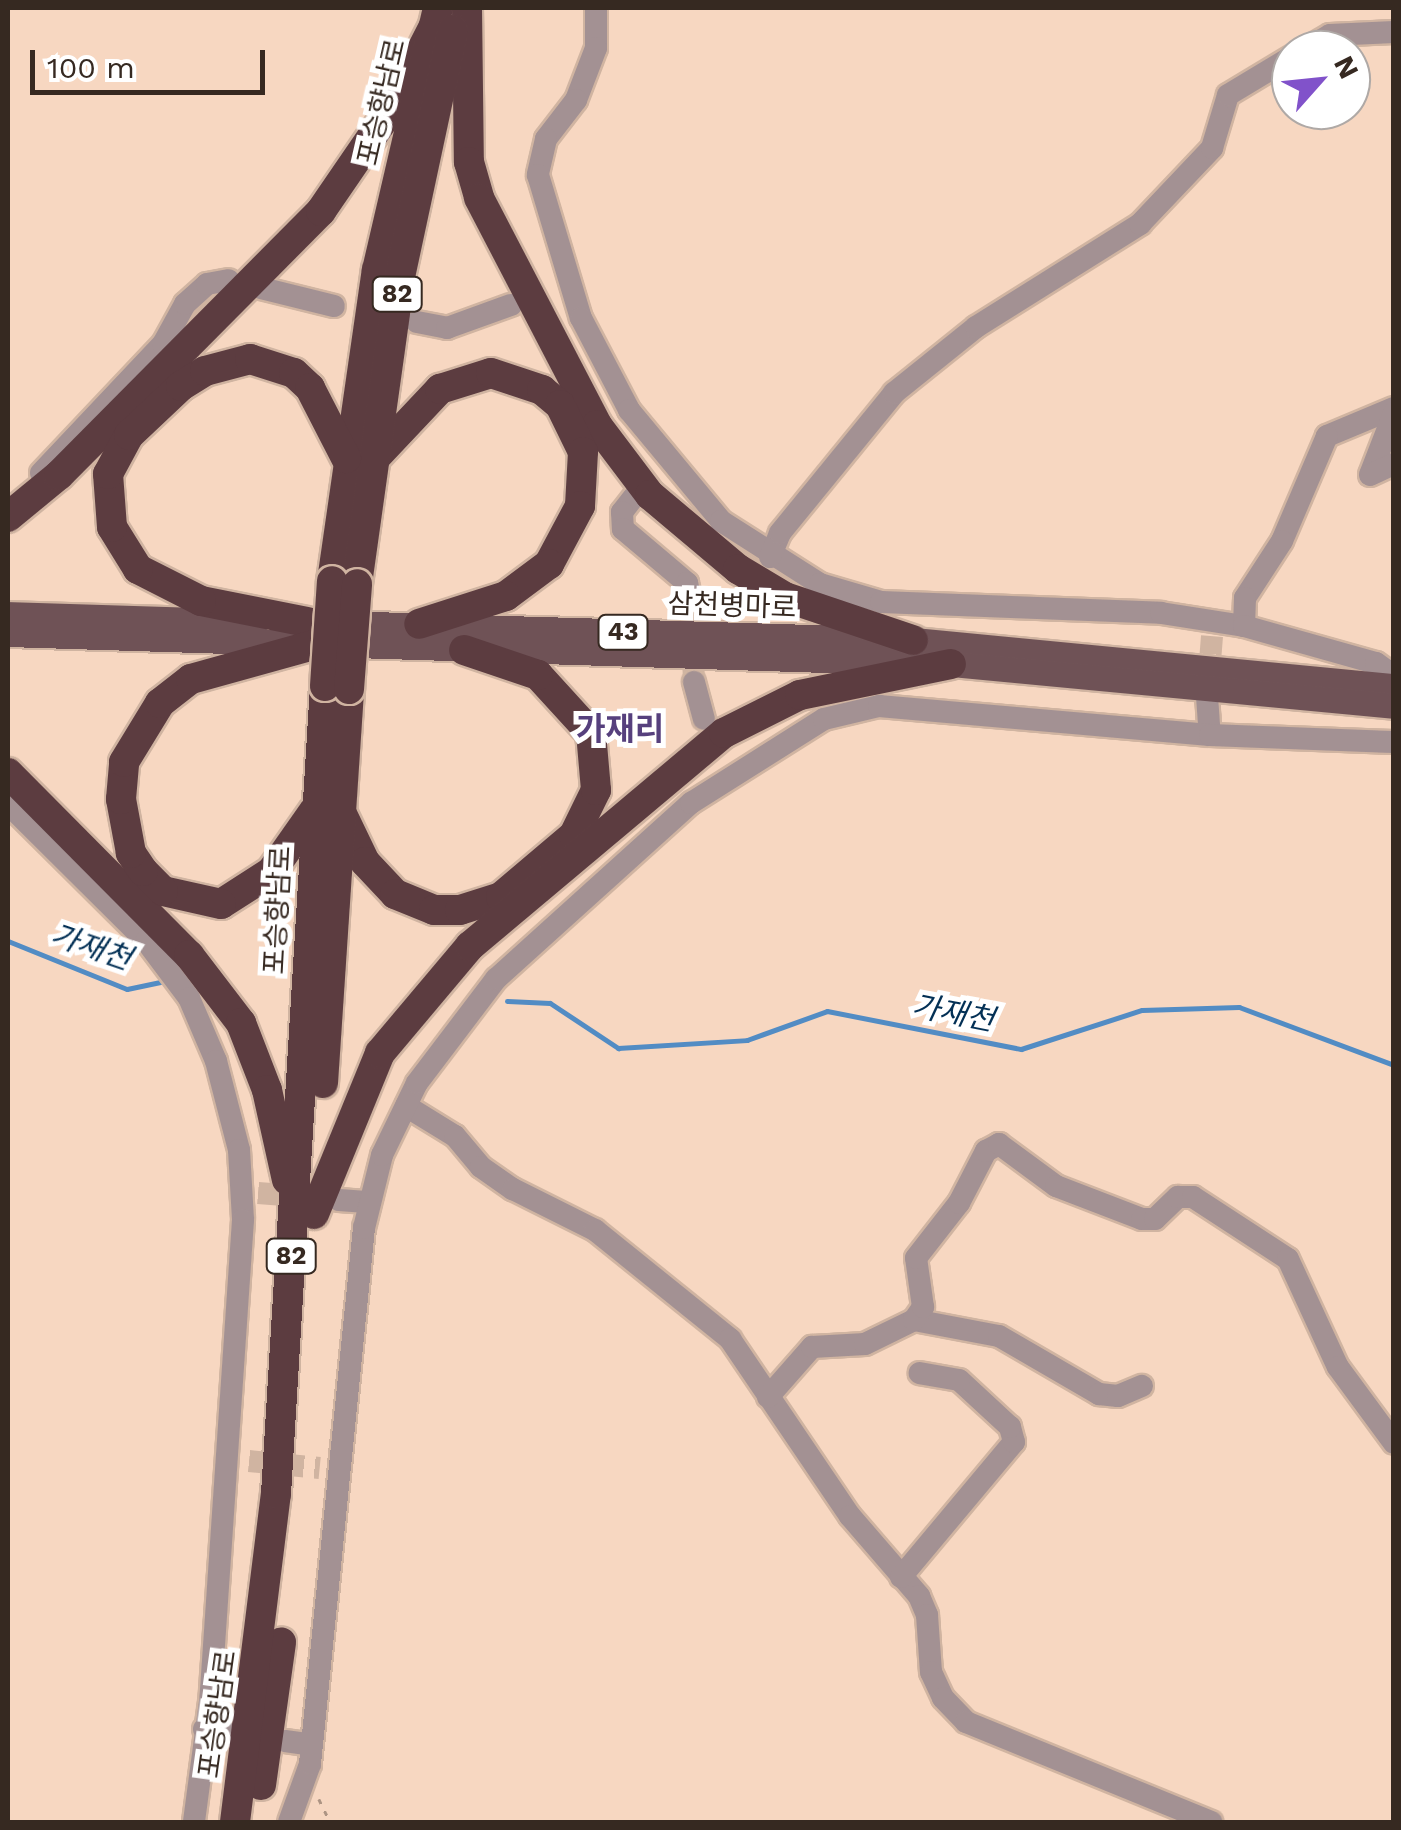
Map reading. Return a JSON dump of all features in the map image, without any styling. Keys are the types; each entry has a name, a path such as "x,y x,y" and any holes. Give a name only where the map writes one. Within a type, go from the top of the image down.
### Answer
{"highway":[{"name":"포승향남로","path":"359,459 459,8"},
{"path":"467,8 469,162 479,198 597,425 650,495 738,569 785,596 914,640"},
{"name":"포승향남로","path":"255,1822 292,1529 316,1208 328,809 344,582 378,270 436,18"},
{"path":"8,517 60,475 322,211 393,106 436,18"},
{"path":"311,633 201,601 138,569 112,527 108,474 129,436 181,386 205,370 250,359 294,372 310,388 359,459 440,389 491,373 517,377 551,398 583,452 580,506 549,564 506,596 419,624"},
{"path":"311,633 191,679 160,704 124,762 120,799 132,853 163,891 220,904 271,872 328,809 365,862 395,894 434,910 460,910 500,896 574,835 596,790 591,734 538,675 464,650"},
{"path":"316,1208 380,1053 470,946 724,733 800,695 951,664"},
{"path":"8,773 188,955 241,1023 316,1208"},
{"name":"포승향남로","path":"236,1822 316,1208"}],"main road":[{"name":"삼천병마로","path":"8,614 311,633 464,650 951,664 1394,706"},
{"name":"삼천병마로","path":"8,634 311,633 419,624 914,640 1394,686"}],"street":[{"path":"596,8 596,48 576,100 546,139 538,175 560,279 628,410 661,458 722,521 770,557 820,584 881,602 1161,613 1212,628 1244,626 1376,662 1394,676"},
{"path":"770,557 780,534 894,393 976,327 1140,224 1212,148 1228,95 1271,70"},
{"path":"8,498 41,473 163,344 185,304 208,284 229,280"},
{"path":"261,288 334,306"},
{"path":"418,322 447,328 511,305"},
{"path":"1244,626 1245,598 1282,542 1328,436 1394,411"},
{"path":"1394,411 1370,475 1394,464"},
{"path":"633,498 622,512 623,528 688,583 691,600"},
{"path":"694,682 704,719"},
{"path":"1207,696 1210,735"},
{"path":"289,1822 312,1745 330,1469 370,1202 382,1155 406,1106 496,979 727,765 824,720 878,706 1210,735 1394,742"},
{"path":"8,804 146,942 189,998 216,1061 250,1192 194,1822"},
{"path":"406,1106 456,1136 481,1167 512,1189 595,1230 712,1322 927,1615 932,1672 943,1698 966,1722 1210,1822"},
{"path":"768,1396 812,1346 865,1344 914,1320 923,1307 916,1258 959,1203 986,1151 999,1144 1056,1186 1142,1219 1155,1220 1178,1197 1193,1197 1288,1259 1338,1368 1394,1443"},
{"path":"316,1208 370,1202"},
{"path":"914,1320 999,1336 1100,1394 1118,1396 1142,1386"},
{"path":"901,1577 1014,1442 1010,1427 959,1380 920,1373"},
{"path":"225,1459 249,1461"},
{"path":"204,1728 230,1734"},
{"path":"285,1741 312,1745"}],"waterway":[{"name":"가재천","path":"8,941 127,989 160,982"},
{"name":"가재천","path":"507,1001 550,1003 618,1048 747,1040 827,1011 1021,1049 1142,1010 1239,1007 1394,1065"}],"tunnel":[{"path":"691,601 694,682"},
{"path":"1208,687 1212,636"},
{"path":"258,1193 310,1197"},
{"path":"249,1461 320,1468"}],"district":[{"name":"가재리","path":"620,729"}]}
